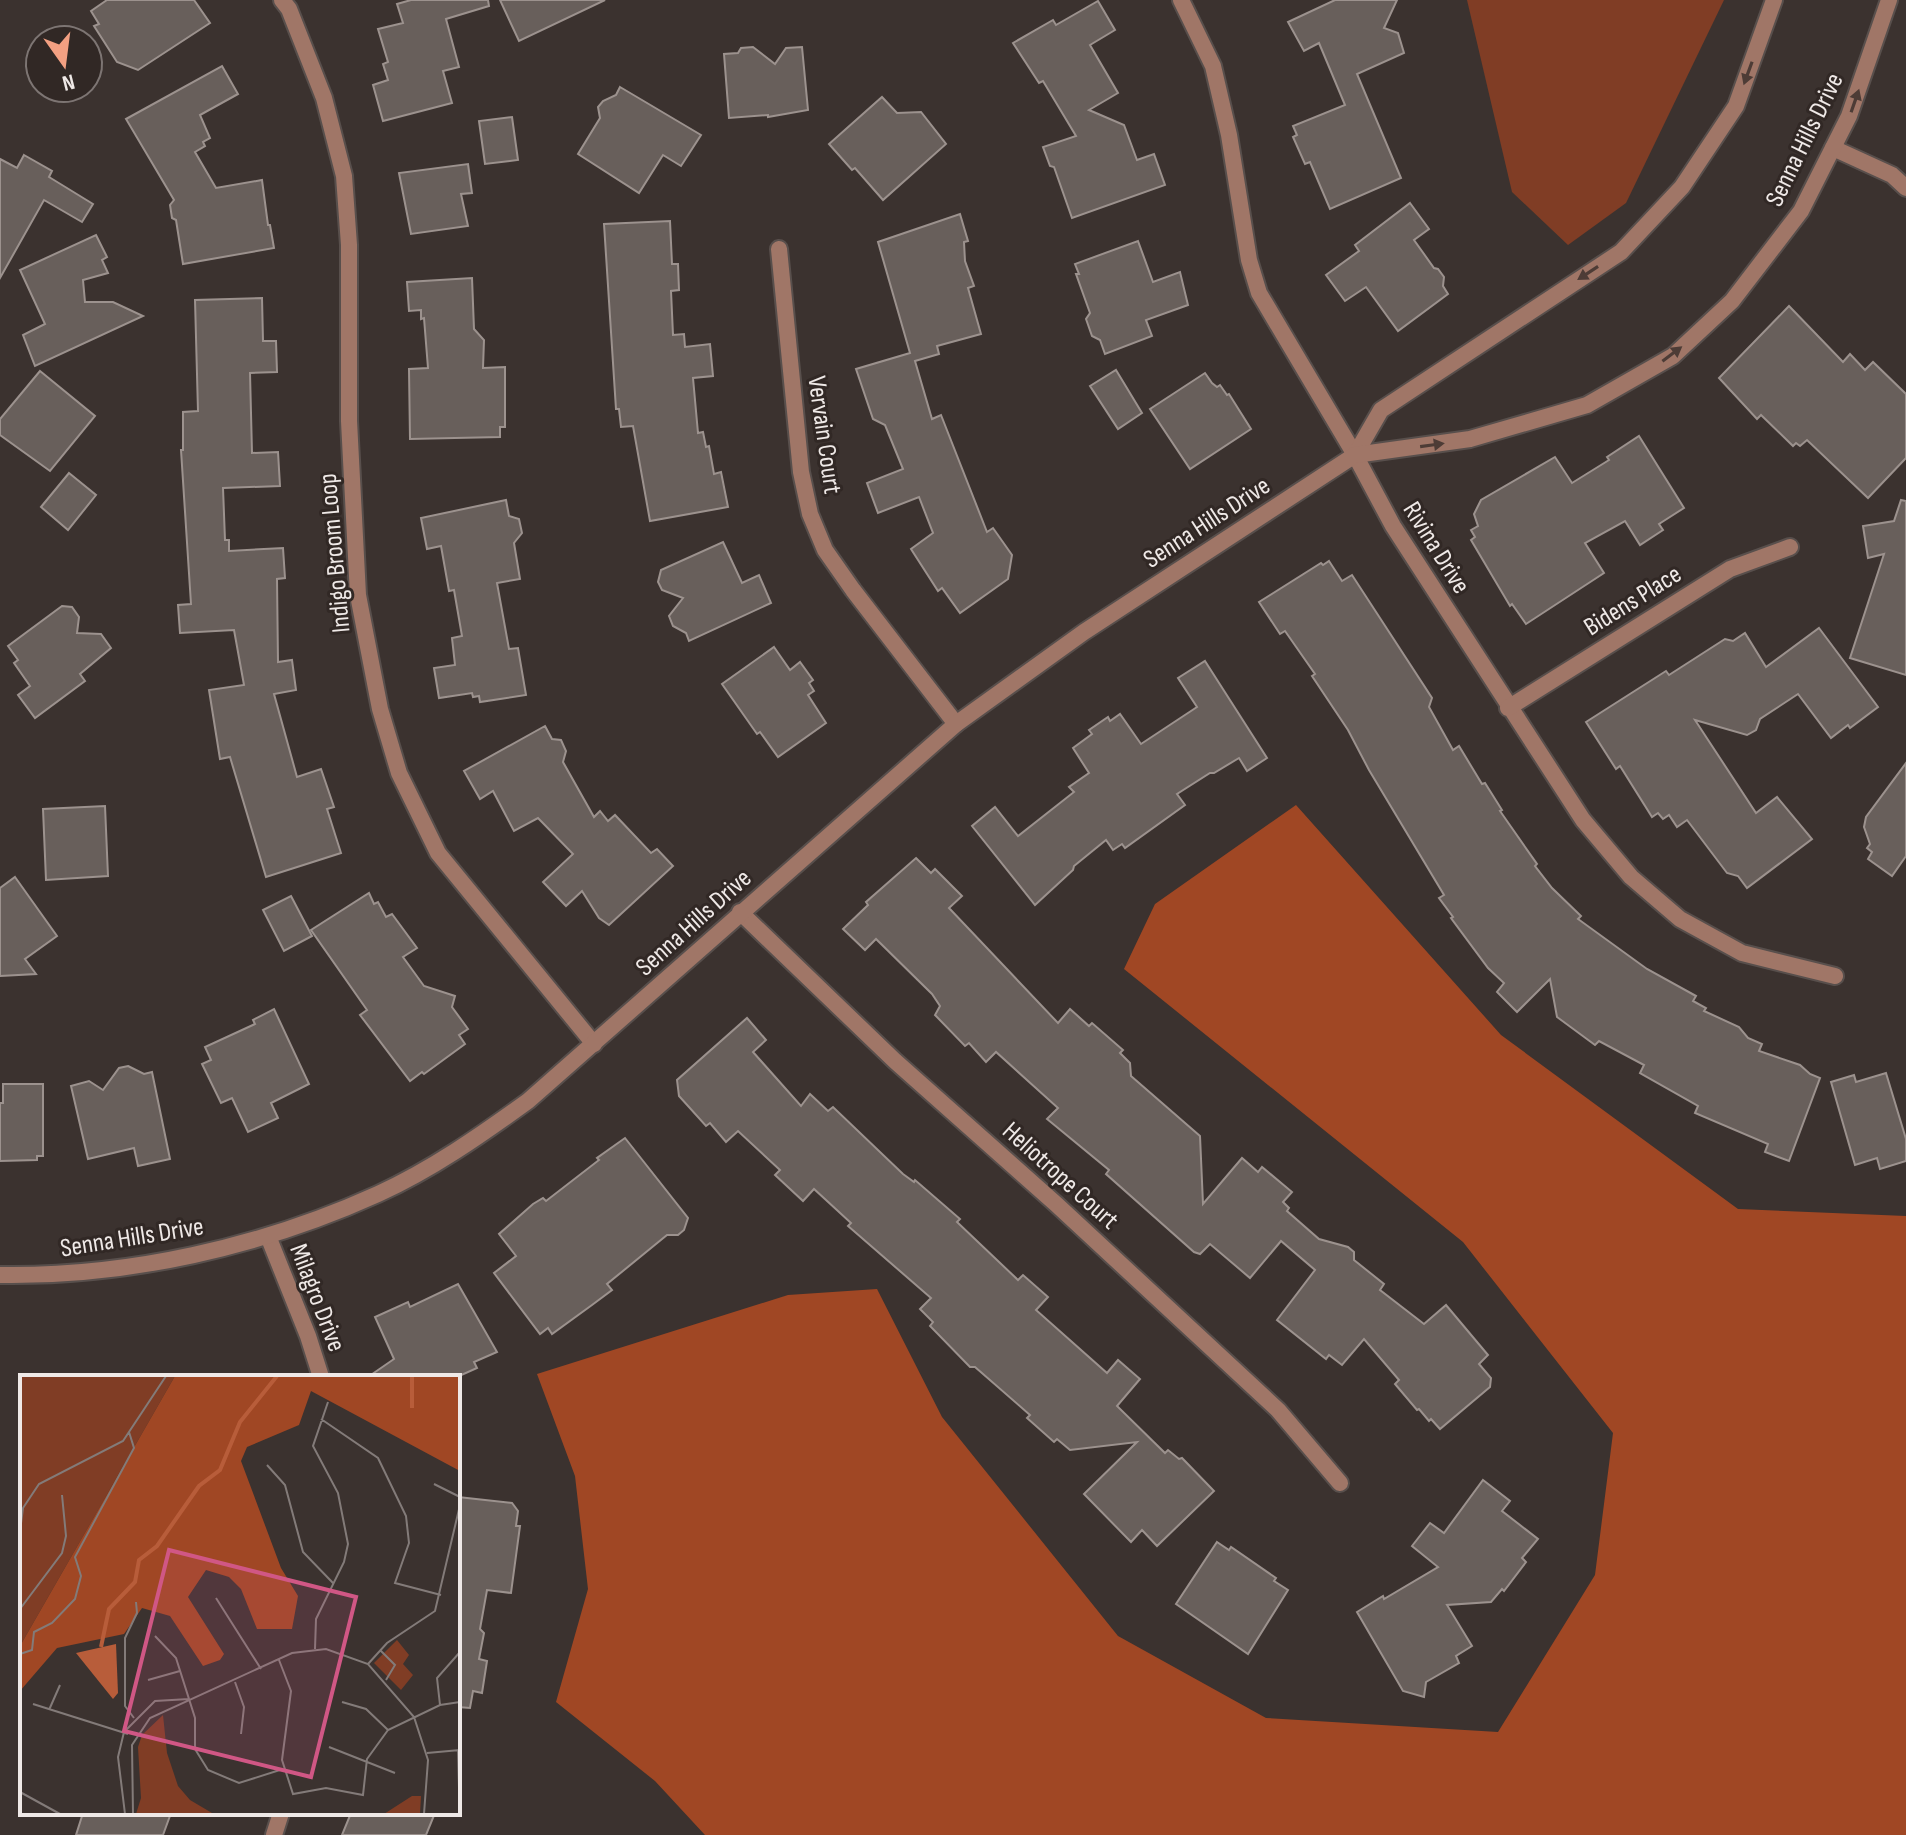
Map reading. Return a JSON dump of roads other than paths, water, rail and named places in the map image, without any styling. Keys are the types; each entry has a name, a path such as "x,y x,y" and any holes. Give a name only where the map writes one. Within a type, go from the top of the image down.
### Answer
{"street":[{"name":"Rivina Drive","path":"1181,0 1213,66 1229,135 1249,260 1259,293 1355,455 1393,526 1583,820 1631,877 1680,919 1742,953 1835,976"},
{"name":"Senna Hills Drive","path":"1355,455 1381,410 1621,252 1682,187 1736,106 1774,0"},
{"name":"Senna Hills Drive","path":"0,1275 48,1276 167,1261 268,1236 379,1194 476,1139 528,1101 956,724 1084,632 1355,455 1470,439 1587,405 1673,356 1732,301 1801,211 1849,116 1889,0"},
{"name":"Indigo Broom Loop","path":"291,3 324,98 344,176 349,245 349,421 358,595 380,709 399,773 438,853 594,1044"},
{"path":"1833,148 1892,175 1906,188"},
{"name":"Vervain Court","path":"779,249 801,472 810,514 825,550 956,724"},
{"name":"Bidens Place","path":"1508,708 1730,569 1790,547"},
{"name":"Heliotrope Court","path":"740,912 895,1061 1056,1204 1278,1410 1340,1483"},
{"name":"Milagro Drive","path":"268,1236 320,1375"},
{"path":"274,1835 280,1815"}]}
